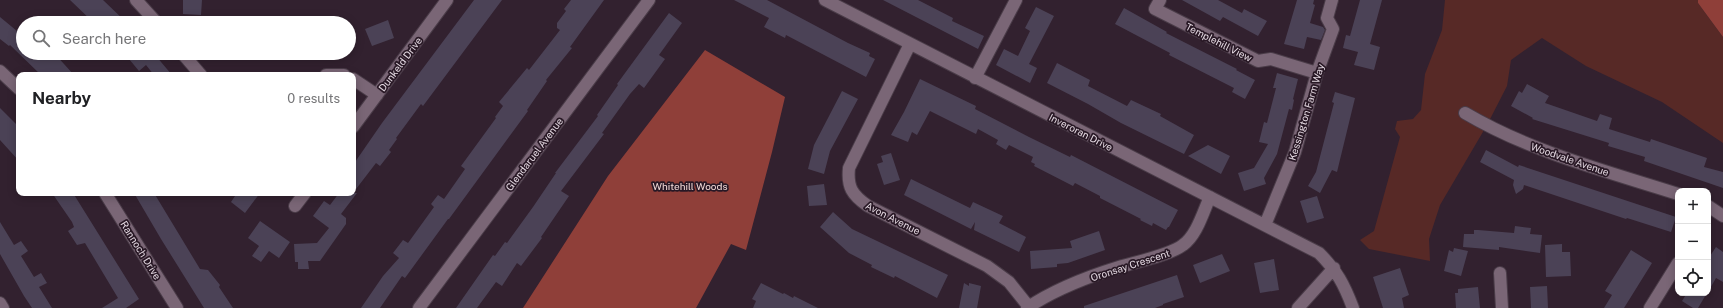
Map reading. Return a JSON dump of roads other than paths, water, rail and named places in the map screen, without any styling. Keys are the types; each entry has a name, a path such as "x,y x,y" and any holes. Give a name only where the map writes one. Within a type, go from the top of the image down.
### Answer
{"street":[{"name":"Dunkeld Drive","path":"356,123 447,0"},
{"name":"Glendaruel Avenue","path":"419,308 648,0"},
{"name":"Inveroran Drive","path":"825,0 1319,253 1334,268 1345,288 1353,308"},
{"path":"975,78 1016,0"},
{"name":"Templehill View","path":"1160,0 1155,9 1258,61 1271,58 1317,73"},
{"name":"Kessington Farm Way","path":"1265,225 1295,152 1317,73 1334,29 1327,18 1332,0"},
{"path":"141,2 152,16"},
{"name":"Avon Avenue","path":"910,44 849,168 848,178 850,187 854,195 868,206 987,266 1009,282 1028,307"},
{"path":"188,60 198,72"},
{"path":"0,71 16,86"},
{"path":"356,81 377,95"},
{"name":"Woodvale Avenue","path":"1466,113 1516,140 1564,158 1675,193"},
{"name":"Rannoch Drive","path":"107,196 176,308"},
{"path":"295,206 303,196"},
{"name":"Oronsay Crescent","path":"1028,307 1075,283 1116,268 1173,251 1183,245 1190,238 1210,197"},
{"path":"1298,308 1334,268"},
{"path":"1650,308 1675,268"},
{"path":"1500,273 1502,308"},
{"path":"0,303 3,308"}],"park label":[{"name":"Whitehill Woods","path":"690,186"}]}
